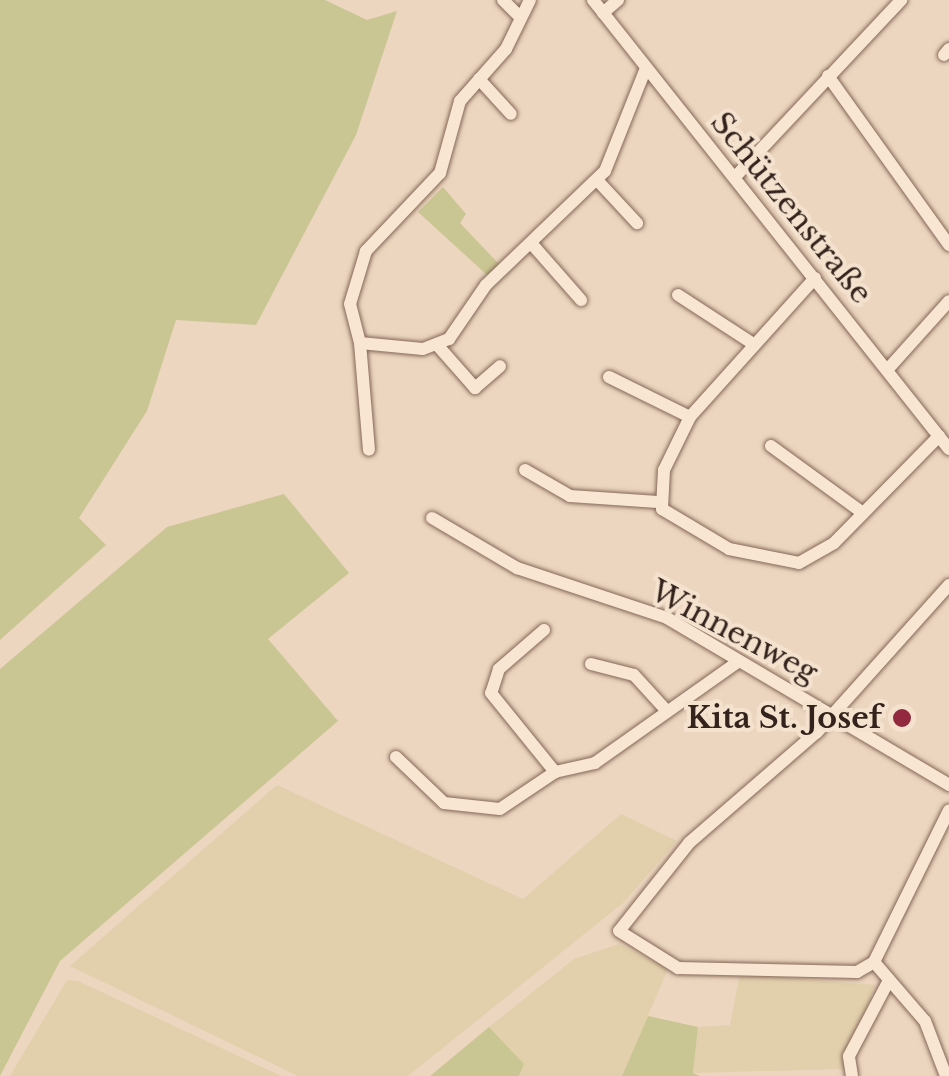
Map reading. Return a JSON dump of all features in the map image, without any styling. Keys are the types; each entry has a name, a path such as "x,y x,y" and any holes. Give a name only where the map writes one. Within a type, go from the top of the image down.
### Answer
{"street":[{"path":"504,0 520,18"},
{"path":"369,450 360,343 350,304 366,251 440,172 456,109 530,0"},
{"name":"Schützenstraße","path":"593,0 949,449"},
{"path":"603,13 618,0"},
{"path":"735,177 894,2"},
{"path":"439,347 531,243 597,180 646,68"},
{"path":"828,76 949,244"},
{"path":"480,78 511,114"},
{"path":"597,180 636,223"},
{"path":"531,243 581,300"},
{"path":"658,502 690,417 815,278"},
{"path":"678,295 752,344"},
{"path":"888,369 949,301"},
{"path":"360,343 439,347 476,388 500,366"},
{"path":"609,377 690,417"},
{"path":"525,470 570,496 658,502 704,537 784,564 816,557 939,436"},
{"path":"771,446 864,513"},
{"name":"Winnenweg","path":"432,518 504,562 652,612 949,785"},
{"path":"949,585 833,714 689,843 619,931 678,968 841,976 874,962 949,810"},
{"path":"544,630 499,669 491,692 555,772"},
{"path":"396,757 431,794 476,812 500,809 555,772 595,763 739,662"},
{"path":"591,664 634,675 666,710"},
{"path":"874,962 924,1021 946,1076"},
{"path":"852,1076 849,1056 889,980"}],"shaded area":[{"path":"0,0 325,0 367,20 397,11 356,135 256,325 176,320 147,411 79,518 106,545 0,640"},
{"path":"443,187 466,214 460,223 499,264 487,275 418,212"},
{"path":"284,494 349,573 268,639 338,721 60,961 0,1076 0,669 167,527"},
{"path":"277,785 523,899 621,814 677,841 623,903 408,1076 298,1076 70,966"},
{"path":"619,944 668,969 622,1076 519,1076 524,1064 489,1027 574,959"},
{"path":"740,974 875,985 844,1069 693,1073 698,1027 730,1025"},
{"path":"67,980 78,981 281,1076 10,1076"},
{"path":"648,1016 698,1027 693,1073 700,1076 622,1076"},
{"path":"489,1027 524,1064 519,1076 430,1076"}],"place":[{"name":"Kita St. Josef","path":"902,718"}]}
